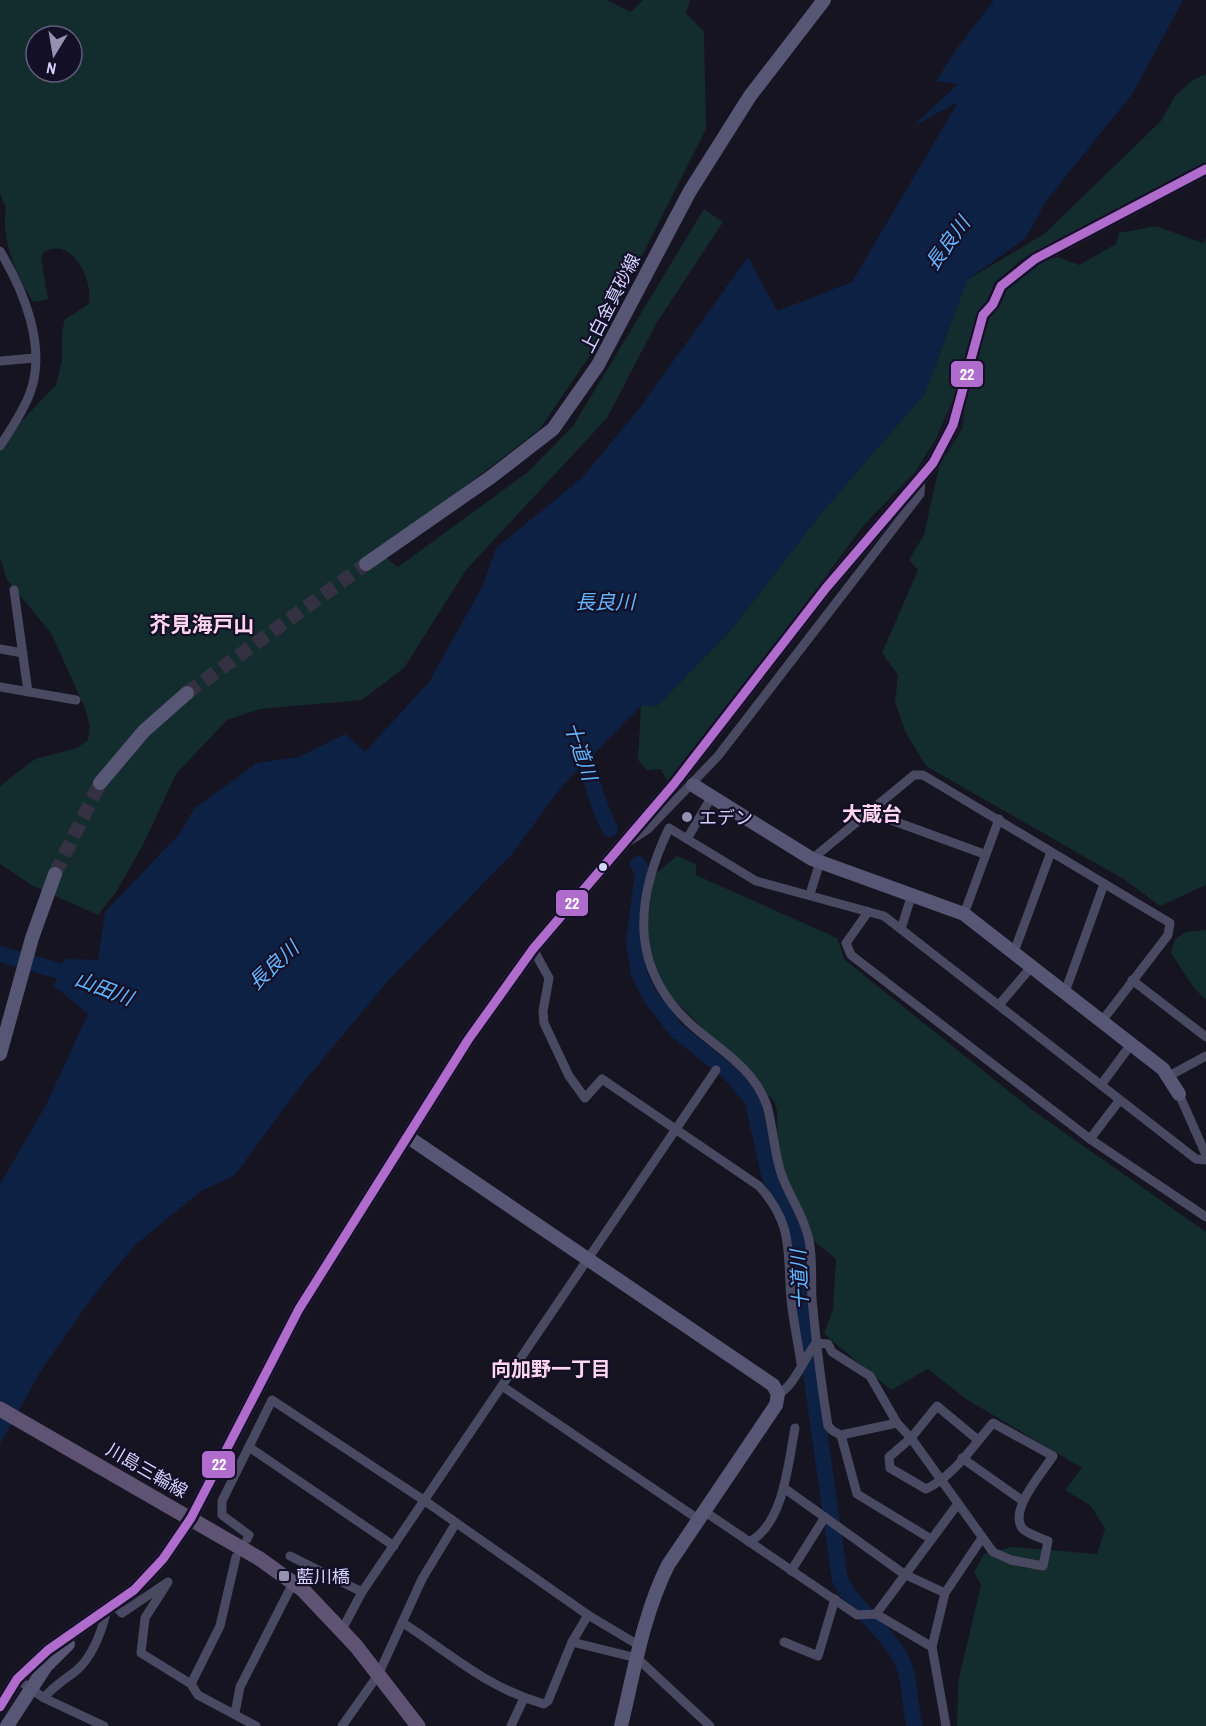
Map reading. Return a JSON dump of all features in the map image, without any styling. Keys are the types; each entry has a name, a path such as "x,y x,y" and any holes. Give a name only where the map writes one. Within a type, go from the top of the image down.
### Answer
{"main road":[{"name":"川島三輪線","path":"0,1408 260,1559 293,1583 339,1628 418,1726"}],"street":[{"name":"上白金真砂線","path":"366,564 492,477 554,429 598,365 690,190 750,96 824,0"},
{"path":"1035,259 1206,169"},
{"path":"0,251 23,297 34,337 35,358 30,394 0,446"},
{"path":"10,1725 29,1689 46,1666 107,1610 148,1577 191,1518 299,1309 468,1040 533,949 674,784 826,588 933,463 953,425 983,315 993,304"},
{"path":"0,361 35,358"},
{"path":"621,846 648,829 693,785 920,494 921,477"},
{"path":"14,590 28,692"},
{"path":"0,649 23,653"},
{"path":"0,687 76,700"},
{"path":"100,783 144,731 187,693"},
{"path":"810,894 816,860 914,775 923,775 1170,923 1168,935 1102,1021"},
{"path":"693,785 816,860 964,914 1132,1044 1169,1076 1206,1155"},
{"path":"687,838 712,796"},
{"path":"869,812 984,854"},
{"path":"964,914 984,854 999,819"},
{"path":"897,1423 841,1434 832,1431 828,1426 814,1346 809,1239 782,1174 766,1104 747,1072 675,1010 661,992 650,970 645,948 648,897 660,847 669,828 756,881 884,916 1119,1101 1196,1159 1206,1160"},
{"path":"1014,952 1051,852"},
{"path":"0,1054 32,938 55,873"},
{"path":"1065,992 1104,884"},
{"path":"901,929 912,894"},
{"path":"868,912 846,943 851,955 1090,1139 1206,1217"},
{"path":"533,949 549,978 543,1011 544,1023 568,1076 585,1098 602,1079 759,1186 779,1214 789,1241 791,1299 802,1362"},
{"path":"999,1005 1032,966"},
{"path":"1132,980 1206,1037"},
{"path":"1101,1085 1132,1044"},
{"path":"1169,1076 1206,1056"},
{"path":"339,1628 344,1626 362,1593 716,1070"},
{"path":"1090,1139 1119,1101"},
{"path":"408,1137 773,1385 778,1394 776,1405 701,1515 658,1584 621,1726"},
{"path":"778,1394 789,1386 814,1346 828,1344 831,1352 870,1376 897,1423 911,1438 941,1482 957,1505 982,1538 1001,1557 1043,1566 1048,1541 1024,1530 1021,1525 1020,1505 1053,1456 993,1423 941,1482 926,1490 890,1468 889,1457 911,1438 938,1406 978,1440"},
{"path":"502,1386 701,1515 750,1542 857,1615 873,1615 932,1647"},
{"path":"247,1539 249,1535 222,1515 222,1501 272,1400 425,1501 639,1652 710,1726"},
{"path":"750,1542 762,1536 767,1529 784,1488 795,1428"},
{"path":"841,1434 857,1494 931,1539"},
{"path":"249,1447 394,1546"},
{"path":"962,1458 1023,1501"},
{"path":"784,1488 904,1574 945,1593"},
{"path":"873,1615 957,1505"},
{"path":"791,1571 825,1517"},
{"path":"342,1726 378,1674 422,1580 456,1523"},
{"path":"946,1726 932,1647 945,1593 982,1538"},
{"path":"290,1556 362,1593"},
{"path":"191,1684 220,1626 236,1557"},
{"path":"0,1707 16,1679 48,1650 107,1610 123,1613 168,1581 145,1618 141,1653 191,1684 198,1695 256,1726"},
{"path":"235,1713 240,1687 293,1583"},
{"path":"784,1642 818,1656 835,1599"},
{"path":"44,1698 51,1688 82,1665 102,1630 107,1610"},
{"path":"403,1623 434,1643 468,1671 524,1698 544,1704 548,1701 572,1642 588,1615"},
{"path":"572,1642 639,1652"},
{"path":"16,1679 44,1698 104,1726"},
{"path":"511,1726 524,1698"}],"green space":[{"path":"0,0 607,0 631,12 643,0 690,0 686,13 704,32 706,129 597,345 540,429 446,501 384,556 398,567 528,472 573,426 704,209 723,222 656,324 607,418 466,570 404,668 362,700 260,709 227,720 176,774 143,845 116,892 98,915 33,886 0,864 0,786 35,759 77,748 88,740 90,727 85,708 51,633 7,580 0,557 0,449 11,432 56,385 62,360 62,332 65,319 89,304 88,284 79,263 72,255 64,250 54,249 44,252 41,258 48,299 33,302 11,257 5,232 6,208 0,194"},
{"path":"1206,74 1206,165 1021,260 995,284 975,322 957,390 936,439 915,472 864,525 769,652 667,781 661,769 647,770 638,760 641,706 657,706 730,631 823,511 925,393 967,280 1044,234 1161,121 1175,96 1193,80"},
{"path":"1156,226 1203,243 1206,238 1206,885 1160,906 1125,880 926,766 906,733 895,702 898,675 882,653 918,570 909,560 924,535 939,467 962,429 969,383 992,312 1007,285 1032,266 1058,257 1079,265 1116,244 1119,233"},
{"path":"677,856 696,864 696,875 837,938 845,960 1031,1109 1206,1232 1206,1726 957,1726 958,1682 981,1585 974,1572 984,1554 1012,1547 1097,1554 1105,1529 1091,1506 1065,1490 1082,1468 966,1399 928,1369 891,1390 824,1334 833,1309 836,1259 809,1237 778,1173 777,1111 774,1101 658,983 644,941 655,874"},
{"path":"1206,930 1206,1000 1194,988 1171,953 1175,939 1186,932"}],"water":[{"name":"長良川","path":"994,0 1183,0 1133,93 1046,201 1026,238 967,280 925,393 823,511 730,631 657,706 641,706 562,786 512,854 386,983 298,1089 235,1175 201,1191 134,1246 94,1295 42,1369 0,1444 0,1184 46,1105 88,1014 54,986 64,959 98,960 105,912 180,833 194,809 257,763 299,757 345,734 365,752 429,682 482,587 496,548 582,478 639,409 748,257 777,311 852,282 958,102 912,127 958,84 936,81 955,51"}],"waterway":[{"name":"十道川","path":"579,740 596,796 610,829"},
{"name":"十道川","path":"638,864 643,873 634,942 639,974 650,996 676,1030 731,1074 752,1099 770,1177 796,1238 800,1255 802,1329 812,1380 840,1580 853,1601 886,1637 900,1657 908,1682 915,1726"},
{"name":"山田川","path":"0,954 80,977"}],"tunnel":[{"path":"993,304 1001,286 1035,259"},
{"path":"187,693 366,564"},
{"path":"55,874 100,783"}],"transit line":[{"name":"22","path":"0,1707 17,1679 48,1650 134,1590 163,1559 191,1518 299,1309 468,1040 533,949 674,784 826,588 933,463 953,425 983,315 993,304 1001,286 1035,259 1206,169"}],"place":[{"name":"エデン","path":"687,817"},
{"name":"藍川橋","path":"284,1576"}],"district":[{"name":"芥見海戸山","path":"202,624"},
{"name":"大蔵台","path":"872,813"},
{"name":"向加野一丁目","path":"551,1368"}]}
